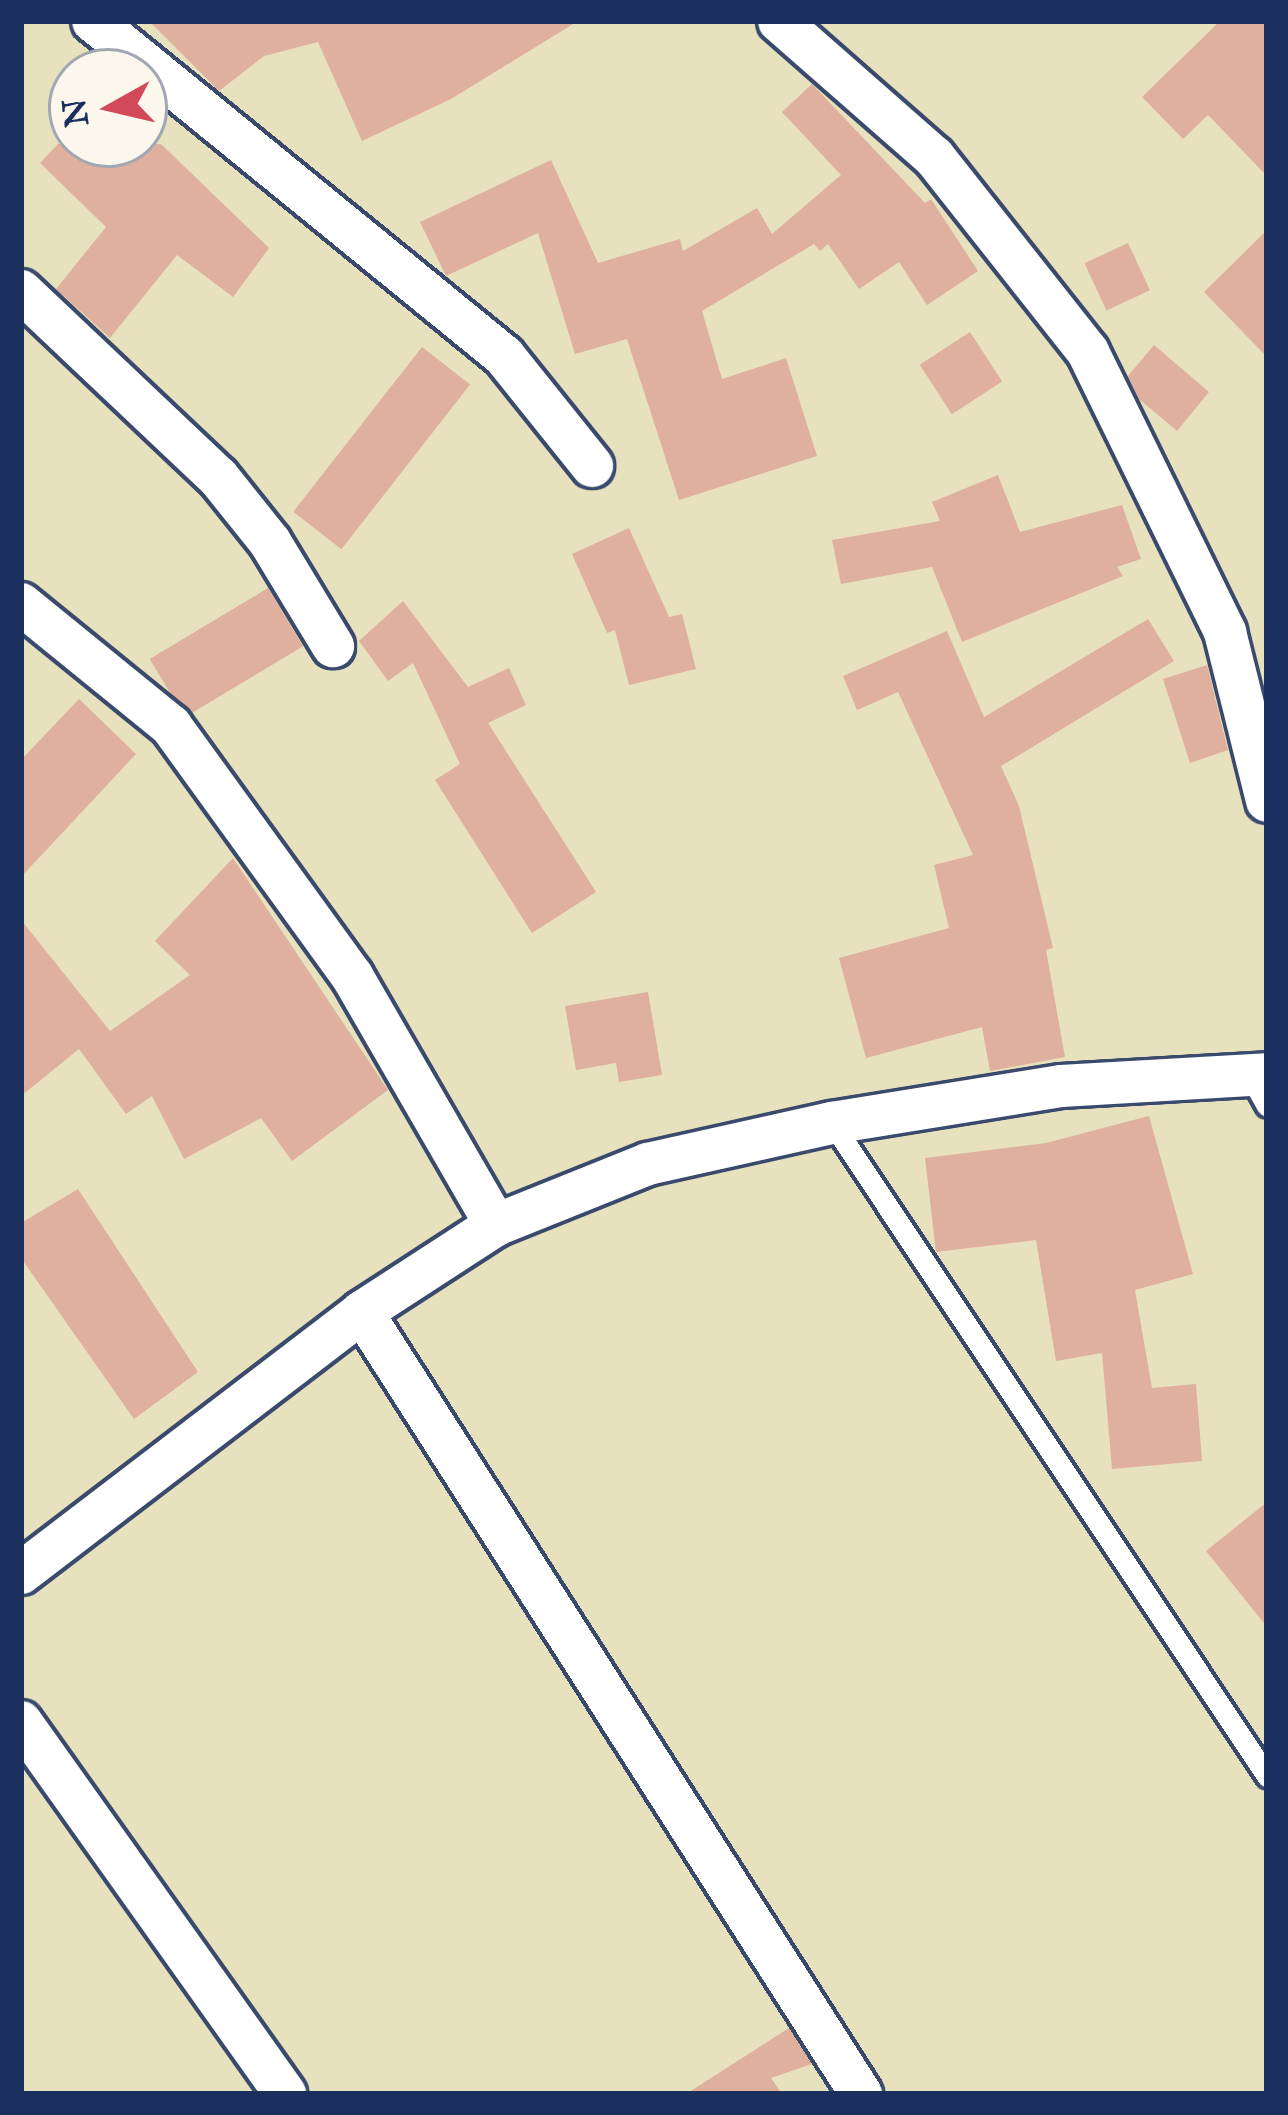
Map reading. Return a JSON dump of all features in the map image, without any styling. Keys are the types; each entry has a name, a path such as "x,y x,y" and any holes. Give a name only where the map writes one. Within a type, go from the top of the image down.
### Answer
{"street":[{"path":"93,21 504,356 592,466"},
{"path":"779,21 934,158 1088,352 1225,632 1267,801"},
{"path":"21,291 218,477 270,542 333,646"},
{"path":"21,604 171,726 352,976 496,1225"},
{"path":"21,1573 362,1312 496,1225 648,1164 832,1124 1061,1086 1261,1085"},
{"path":"362,1312 861,2094"},
{"path":"21,1722 285,2094"}],"lane":[{"path":"832,1124 1267,1776"}],"building":[{"path":"149,21 578,21 451,99 362,141 318,42 264,56 219,91"},
{"path":"1220,21 1267,21 1267,176 1208,115 1183,139 1142,97"},
{"path":"812,84 925,203 931,199 978,271 927,305 899,262 859,289 828,244 820,251 814,244 702,311 722,379 786,358 817,456 679,500 627,339 575,354 538,233 446,276 420,222 551,160 598,263 680,239 683,251 757,208 772,234 841,175 782,112"},
{"path":"168,151 269,248 233,297 177,255 110,338 56,289 106,227 40,163 48,155 48,168 168,168"},
{"path":"1267,230 1267,357 1204,292"},
{"path":"1128,243 1150,290 1106,310 1084,263"},
{"path":"970,332 1002,381 952,414 920,365"},
{"path":"1154,345 1209,392 1177,431 1139,399 1128,376"},
{"path":"422,347 470,385 341,549 293,512"},
{"path":"998,475 1020,532 1122,505 1141,559 1117,567 1123,576 962,642 932,567 841,584 832,540 940,521 932,502"},
{"path":"629,528 669,617 682,614 696,669 629,685 615,630 607,633 572,554"},
{"path":"268,588 303,646 185,717 150,659"},
{"path":"403,601 468,687 509,668 526,705 488,723 596,892 532,933 435,780 460,764 413,663 388,681 359,641"},
{"path":"1148,619 1174,661 1001,766 1019,806 1053,948 1046,950 1065,1057 990,1071 982,1027 866,1058 839,958 949,928 934,865 973,855 898,692 857,710 843,676 947,631 984,717"},
{"path":"1207,665 1228,750 1190,763 1163,679"},
{"path":"79,699 136,754 21,877 21,760"},
{"path":"233,858 388,1090 292,1161 261,1118 184,1159 152,1096 126,1114 79,1049 21,1096 21,920 110,1031 190,975 155,941"},
{"path":"648,992 662,1075 619,1082 616,1063 576,1070 565,1006"},
{"path":"1149,1116 1193,1274 1135,1290 1152,1388 1196,1384 1202,1461 1112,1469 1102,1353 1056,1361 1036,1240 936,1252 925,1158 1046,1143"},
{"path":"78,1189 198,1372 134,1419 21,1258 21,1223"},
{"path":"1267,1502 1267,1627 1206,1551"},
{"path":"789,2028 812,2064 771,2078 782,2094 686,2094"}]}
